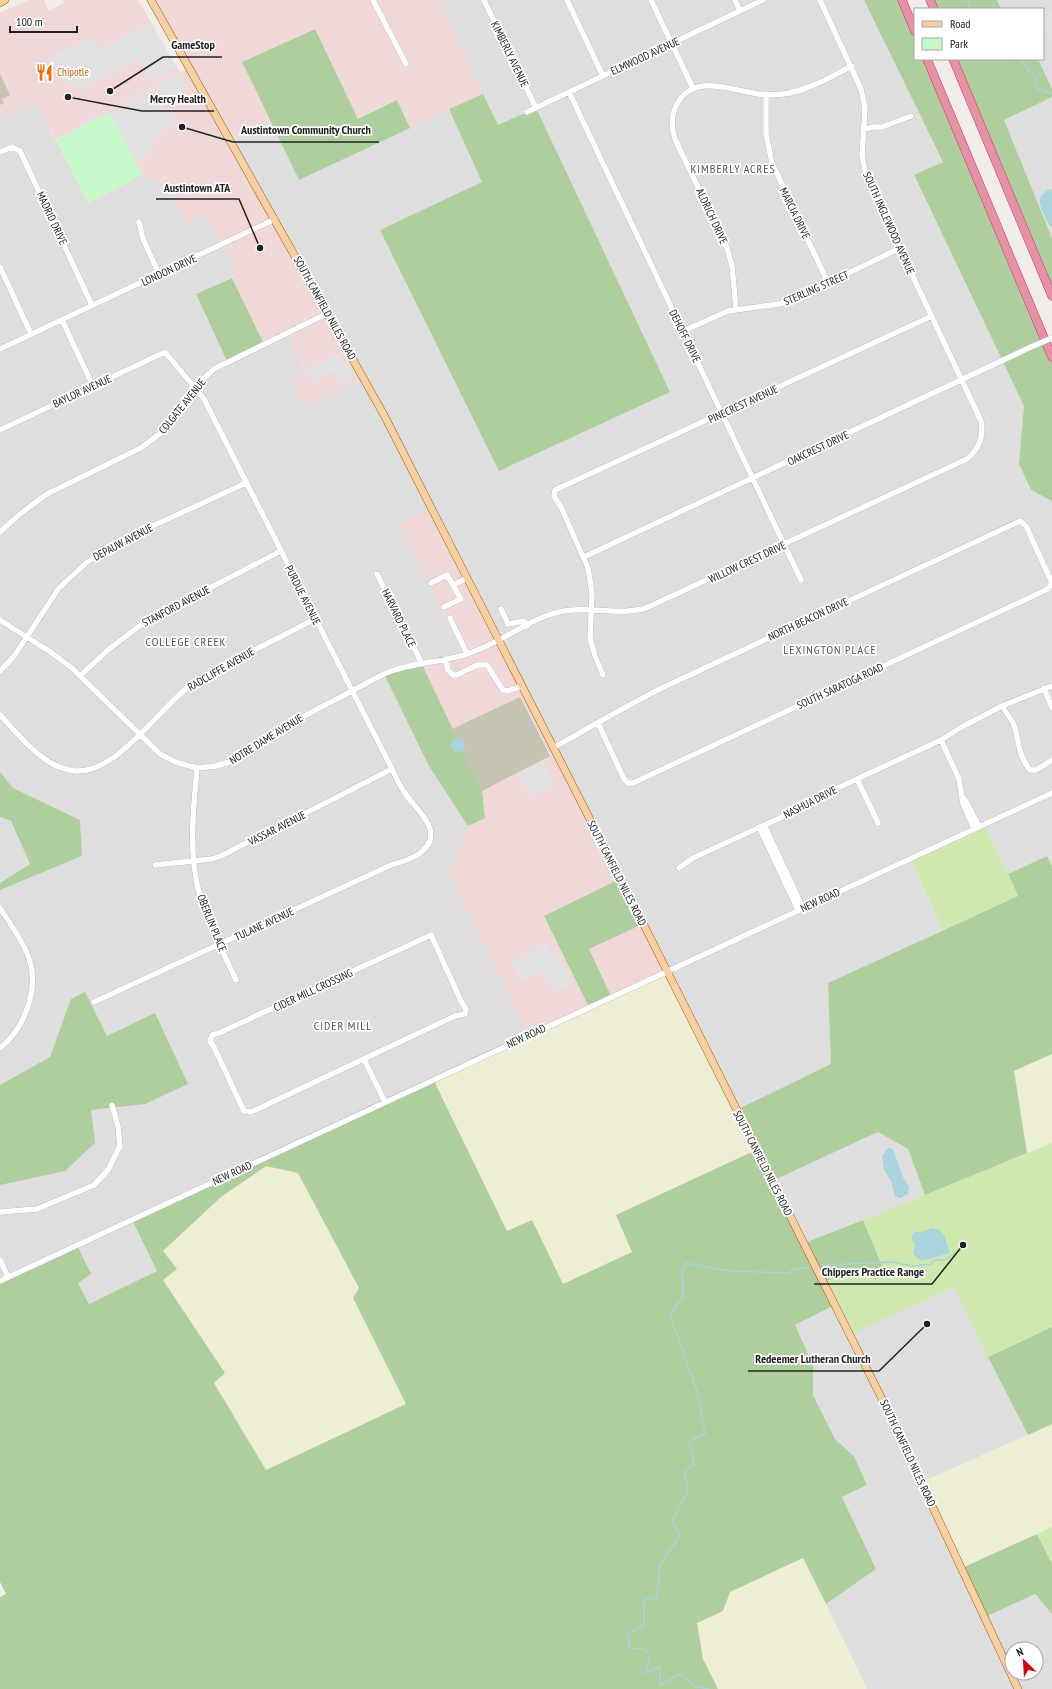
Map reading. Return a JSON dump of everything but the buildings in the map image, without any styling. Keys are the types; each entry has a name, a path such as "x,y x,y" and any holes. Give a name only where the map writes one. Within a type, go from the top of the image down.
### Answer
{"highway":[{"path":"902,0 914,29"},
{"path":"927,60 1052,357"},
{"path":"953,60 1052,296"}],"main road":[{"path":"0,3 6,0"},
{"name":"SOUTH CANFIELD NILES ROAD","path":"151,0 381,409 667,970 882,1399 1018,1689"}],"street":[{"path":"373,0 406,64"},
{"name":"KIMBERLY AVENUE","path":"484,0 536,108"},
{"path":"567,0 603,76"},
{"path":"651,0 693,88 713,85 752,93 784,94 802,89 852,66"},
{"path":"735,0 740,11"},
{"name":"ELMWOOD AVENUE","path":"528,112 763,0"},
{"name":"SOUTH INGLEWOOD AVENUE","path":"820,0 852,66 863,96 864,130 862,156 865,174 981,421 981,440"},
{"name":"ALDRICH DRIVE","path":"693,88 683,96 674,109 672,120 673,131 727,248 732,266 736,309"},
{"name":"DEHOFF DRIVE","path":"569,92 801,580"},
{"name":"MARCIA DRIVE","path":"766,94 766,134 772,163 828,283"},
{"path":"864,130 872,127 882,127 911,116"},
{"name":"MADRID DRIVE","path":"0,152 12,147 20,151 92,305"},
{"name":"LONDON DRIVE","path":"0,348 275,219"},
{"path":"139,222 143,239 159,274"},
{"name":"STERLING STREET","path":"683,331 722,313 736,309 784,303 900,248"},
{"path":"0,267 31,334"},
{"name":"COLGATE AVENUE","path":"0,532 20,514 47,494 141,448 155,439 169,424 207,375 221,364 328,313"},
{"name":"PINECREST AVENUE","path":"584,556 561,507 555,500 554,491 559,487 568,485 932,316"},
{"path":"62,320 94,386"},
{"name":"OAKCREST DRIVE","path":"584,556 1052,338"},
{"name":"PURDUE AVENUE","path":"165,352 204,399 405,794 429,823 429,841"},
{"name":"BAYLOR AVENUE","path":"0,430 165,352"},
{"name":"WILLOW CREST DRIVE","path":"499,641 558,612 591,610 625,612 646,608 961,462 974,452 981,440"},
{"name":"DEPAUW AVENUE","path":"0,671 15,655 26,636 59,588 74,573 95,556 118,542 246,482"},
{"name":"SOUTH SARATOGA ROAD","path":"598,723 624,779 628,783 633,783 1048,589 1051,586 1050,578 1026,526 1021,521"},
{"name":"NORTH BEACON DRIVE","path":"553,748 664,687 1021,521"},
{"name":"STANFORD AVENUE","path":"80,676 109,648 146,621 281,551"},
{"path":"584,556 591,581 591,644 603,675"},
{"name":"HARVARD PLACE","path":"377,574 421,662"},
{"path":"431,583 448,575 461,599 444,607"},
{"path":"453,585 467,578"},
{"path":"501,609 508,624 511,625 524,621 527,626"},
{"path":"450,618 467,654"},
{"name":"RADCLIFFE AVENUE","path":"0,715 44,759 57,766 72,770 90,769 105,764 113,759 178,695 199,679 315,619"},
{"name":"NOTRE DAME AVENUE","path":"0,620 59,657 153,749 167,758 197,768 216,766 236,760 289,724 386,673 403,666 467,654 499,641"},
{"path":"445,659 448,670 453,675 457,675 477,665 487,665 503,690 508,691 522,686"},
{"name":"NASHUA DRIVE","path":"679,868 693,858 819,800 830,792 942,740 960,728 1002,706 1052,686"},
{"path":"1044,688 1052,708"},
{"path":"1002,706 1012,721 1019,749 1026,765 1030,770 1036,770 1052,760"},
{"path":"942,740 959,779 962,796 967,803 976,828"},
{"name":"OBERLIN PLACE","path":"197,768 192,832 193,861 196,878 204,908 236,980"},
{"name":"VASSAR AVENUE","path":"155,865 212,859 223,855 392,769"},
{"path":"857,779 878,823"},
{"name":"NEW ROAD","path":"4,1279 667,970 1052,793"},
{"path":"762,826 800,909"},
{"name":"TULANE AVENUE","path":"94,1002 388,866 414,857 424,850 429,841"},
{"path":"0,1048 15,1032 24,1015 30,998 32,978 28,954 16,931 1,912"},
{"name":"CIDER MILL CROSSING","path":"431,935 461,1002 466,1008 465,1014 455,1016 364,1059 248,1113 242,1109 209,1040 212,1035 219,1034 431,935"},
{"path":"364,1059 384,1102"},
{"path":"0,1212 38,1209 94,1185 108,1170 120,1146 118,1126 112,1105"},
{"path":"0,1260 4,1279"},
{"path":"0,1274 4,1279"}],"shaded area":[{"path":"28,0 44,0 49,11 64,3 63,0 138,0 180,73 190,68 151,0 439,0 483,94 410,128 397,100 358,119 314,29 242,62 270,120 230,139 364,378 304,406 290,378 305,370 287,334 264,344 232,278 237,275 206,214 187,223 165,185 142,175 110,113 56,139 36,101 0,118 0,13"},
{"path":"439,0 864,0 943,162 914,176 1024,406 1019,464 1031,490 1052,501 1052,866 1047,856 1008,874 984,824 910,859 943,930 828,983 831,1064 736,1110 399,524 464,655 469,828 448,872 528,1035 132,1220 157,1271 89,1304 78,1283 0,1281 0,890 82,856 80,820 13,788 0,772 0,118 36,101 88,203 142,175 165,185 187,223 206,214 220,245 223,245 237,275 196,294 227,361 287,333 305,371 364,378 230,139 270,120 299,180 449,109 483,182 381,230 499,471 527,112 498,126"},
{"path":"997,0 1052,0 1052,89 1038,60 1044,60 1044,8 1001,8"},
{"path":"1051,10 1052,11 1052,42 1044,24 1044,14"},
{"path":"149,24 152,25 176,67 152,81 139,59 85,87 76,88 62,80 50,57 93,37 100,50"},
{"path":"179,73 188,89 168,100 165,101 158,89 80,127 78,124"},
{"path":"0,74 10,95 2,99 4,103 0,105"},
{"path":"157,92 175,123 162,131 163,134 147,143 152,152 135,161 111,116"},
{"path":"1052,97 1052,238 1003,119"},
{"path":"340,354 344,361 343,366 347,364 354,379 342,384 334,369 334,371 312,381 307,370"},
{"path":"431,508 667,971 528,1035 448,872 469,828 468,826 485,818 421,662 464,655 399,524"},
{"path":"520,697 550,756 482,791 452,729"},
{"path":"543,761 555,784 530,796 519,773"},
{"path":"0,817 11,821 30,864 0,883"},
{"path":"546,944 551,954 556,952 573,983 555,993 542,972 522,982 511,961"},
{"path":"878,1132 908,1149 925,1195 804,1243 772,1181"},
{"path":"954,1287 1028,1435 922,1482 1035,1594 1052,1614 1052,1689 867,1689 826,1604 876,1569 842,1497 867,1485 854,1456 835,1439 813,1395 813,1365 794,1324 835,1305 850,1335"}],"green space":[{"path":"864,0 902,0 914,29 914,60 927,60 1052,357 1052,501 1031,490 1019,464 1024,406 914,175 943,162"},
{"path":"930,0 997,0 1001,8 934,8"},
{"path":"315,29 358,119 397,100 410,128 299,180 242,62"},
{"path":"953,60 1038,60 1052,89 1052,97 1004,120 1052,238 1052,296"},
{"path":"483,94 498,125 536,108 670,392 499,471 380,230 482,182 449,109"},
{"path":"110,113 142,175 88,203 56,139"},
{"path":"232,278 264,344 227,361 196,294"},
{"path":"421,662 482,791 485,818 468,826 429,766 384,674"},
{"path":"0,772 13,788 80,820 82,856 0,890 0,883 30,864 11,821 0,817"},
{"path":"984,824 1018,896 943,930 910,858"},
{"path":"1047,856 1052,866 1052,1054 1014,1071 1027,1153 925,1195 908,1149 878,1132 772,1181 804,1243 863,1220 884,1270 841,1274 824,1282 835,1305 795,1325 813,1365 813,1395 835,1439 854,1456 867,1485 842,1497 876,1569 826,1604 803,1558 730,1592 723,1611 697,1623 703,1659 718,1689 0,1689 0,1597 6,1594 0,1582 0,1281 77,1245 91,1274 78,1283 89,1304 157,1271 132,1220 433,1079 507,1231 532,1220 563,1284 632,1252 616,1215 756,1150 736,1110 831,1064 828,983 1018,896 1008,874","holes":["266,1166 298,1173 359,1288 353,1298 406,1404 266,1470 214,1383 225,1373 163,1280 177,1269 163,1251 221,1197"]},
{"path":"620,879 643,924 589,949 611,996 589,1007 544,916"},
{"path":"667,971 757,1150 616,1215 632,1252 563,1284 532,1220 507,1231 433,1079"},
{"path":"85,992 107,1036 155,1013 188,1084 145,1104 91,1110 95,1143 65,1171 0,1185 0,1085 50,1057 71,999"},
{"path":"1052,1054 1052,1143 1027,1153 1013,1071"},
{"path":"1052,1143 1052,1327 988,1357 954,1287 850,1335 823,1282 841,1274 884,1269 863,1220"},
{"path":"266,1166 298,1173 359,1288 353,1298 406,1404 266,1471 214,1383 225,1373 163,1280 163,1251 221,1197"},
{"path":"1052,1327 1052,1424 1028,1435 988,1357"},
{"path":"1052,1424 1052,1527 962,1568 922,1482"},
{"path":"1052,1527 1052,1564 1037,1534"},
{"path":"1037,1534 1052,1564 1052,1614 1035,1594 985,1617 962,1568"},
{"path":"803,1558 867,1689 718,1689 703,1659 697,1623 723,1611 730,1592"}],"water":[{"path":"1052,189 1052,226 1050,226 1042,210 1040,200 1041,195"},
{"path":"455,738 461,738 465,742 465,748 461,752 455,752 451,748 451,742"},
{"path":"888,1148 893,1149 903,1177 909,1187 908,1194 900,1198 895,1196 891,1181 884,1170 882,1156"},
{"path":"932,1228 937,1229 943,1234 950,1253 922,1261 913,1254 915,1244 911,1237 914,1232 922,1232"}],"waterway":[{"path":"968,0 970,8"},
{"path":"1022,60 1030,72 1037,78 1036,88 1052,94"},
{"path":"822,1265 892,1262 913,1266 931,1264 934,1260 945,1260 955,1253"},
{"path":"709,1689 695,1686 681,1674 660,1685 660,1667 645,1673 650,1658 646,1649 630,1648 628,1633 644,1626 644,1600 657,1597 660,1565 680,1535 672,1522 688,1490 684,1472 694,1464 689,1441 705,1434 697,1391 670,1315 683,1296 682,1270 686,1263 729,1271 789,1273 793,1269 809,1268"}],"place":[{"name":"Chipotle","path":"44,72"},
{"name":"GameStop","path":"110,91"},
{"name":"Mercy Health","path":"68,97"},
{"name":"Austintown Community Church","path":"182,127"},
{"name":"Austintown ATA","path":"260,248"},
{"name":"Chippers Practice Range","path":"963,1245"},
{"name":"Redeemer Lutheran Church","path":"927,1324"}],"district":[{"name":"KIMBERLY ACRES","path":"733,169"},
{"name":"COLLEGE CREEK","path":"186,642"},
{"name":"LEXINGTON PLACE","path":"830,650"},
{"name":"CIDER MILL","path":"343,1026"}]}
